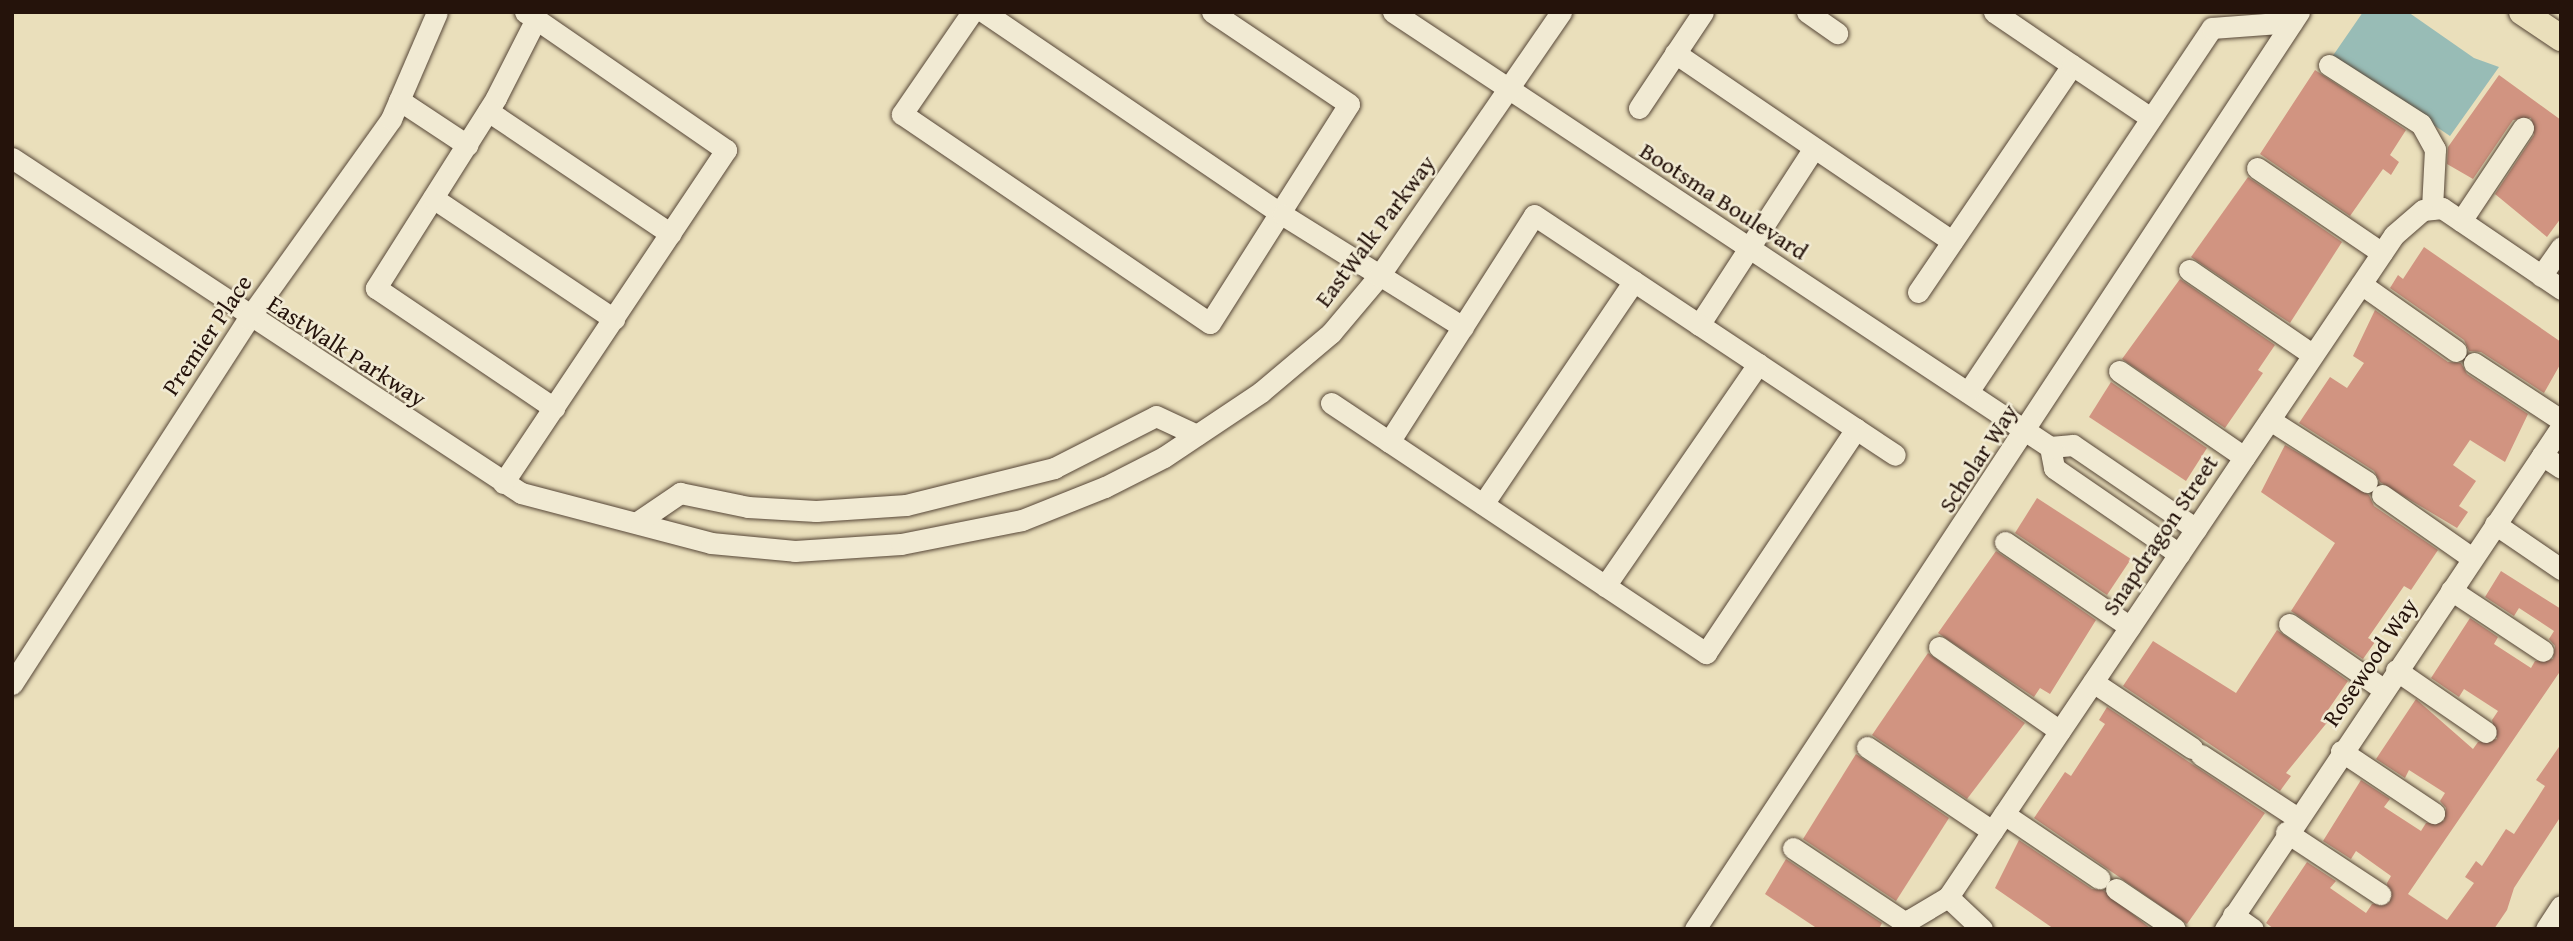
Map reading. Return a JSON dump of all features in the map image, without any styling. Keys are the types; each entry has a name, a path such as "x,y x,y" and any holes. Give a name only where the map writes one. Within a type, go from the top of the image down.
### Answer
{"main road":[{"path":"2522,12 2561,38"}],"street":[{"name":"Premier Place","path":"12,684 248,318 399,100 437,12"},
{"path":"972,12 902,114 1210,323 1283,215 1349,104 1212,12"},
{"path":"984,12 1283,215 1463,327"},
{"name":"Bootsma Boulevard","path":"1393,12 2050,447"},
{"name":"EastWalk Parkway","path":"12,159 248,318 521,493 639,521 711,543 794,551 901,544 1022,520 1105,487 1197,435 1261,392 1331,333 1379,276 1561,12"},
{"path":"1639,108 1703,12"},
{"path":"1807,12 1838,33"},
{"path":"1994,12 2151,118"},
{"path":"503,483 554,408 671,234 726,150 531,15 488,111 376,288 554,408"},
{"path":"1968,392 2211,28 2295,17"},
{"name":"Scholar Way","path":"1695,929 2028,431 2295,17"},
{"path":"1675,53 1952,241"},
{"path":"1918,292 2072,65"},
{"path":"2329,65 2421,124 2435,149 2427,209 2442,208 2561,289"},
{"path":"399,100 467,145"},
{"path":"488,111 671,234"},
{"path":"2461,222 2523,128"},
{"path":"1699,325 1814,148"},
{"path":"2257,168 2382,253"},
{"path":"433,198 614,319"},
{"name":"Snapdragon Street","path":"1948,897 2382,253 2427,209"},
{"path":"1390,442 1534,215 1895,455"},
{"path":"2541,276 2561,247"},
{"path":"2189,270 2313,355"},
{"path":"1483,504 1633,281"},
{"path":"2361,284 2456,351"},
{"path":"1605,586 1758,363"},
{"path":"2474,363 2561,420"},
{"path":"2119,372 2244,457"},
{"path":"1331,403 1706,653 1856,429"},
{"path":"639,521 680,493 748,507 816,511 906,505 1054,468 1156,416 1197,435"},
{"path":"2270,420 2375,489 2472,558"},
{"name":"Rosewood Way","path":"2229,922 2291,825 2561,427"},
{"path":"2179,554 2054,468 2050,447 2073,445 2196,529"},
{"path":"2542,455 2561,468"},
{"path":"2496,524 2561,569"},
{"path":"2006,542 2130,627"},
{"path":"2451,590 2543,651"},
{"path":"2288,624 2383,689"},
{"path":"1938,647 2060,731"},
{"path":"2396,670 2486,732"},
{"path":"2093,682 2196,751 2380,894"},
{"path":"1867,747 2108,883 2175,929"},
{"path":"2341,751 2434,813"},
{"path":"1793,848 1905,926 1948,897 1982,929"},
{"path":"2546,929 2561,906"},
{"path":"2229,922 2253,929"}],"water":[{"path":"2363,12 2408,12 2474,58 2499,67 2450,136 2332,57"}],"building":[{"path":"2315,70 2406,130 2390,155 2399,162 2391,175 2383,169 2350,216 2260,154"},
{"path":"2499,75 2561,120 2561,218 2547,237 2495,194 2534,135 2531,118 2513,120 2473,179 2447,164 2448,147"},
{"path":"2248,177 2342,242 2290,323 2191,257"},
{"path":"2424,247 2561,342 2561,363 2544,393 2481,352 2469,351 2464,340 2390,288 2398,275 2403,279"},
{"path":"2180,279 2275,345 2258,370 2263,373 2225,428 2122,359"},
{"path":"2375,310 2448,362 2461,363 2467,374 2528,414 2505,462 2470,440 2453,465 2476,481 2459,506 2468,512 2457,528 2380,482 2374,471 2299,423 2330,377 2347,388 2364,363 2353,356"},
{"path":"2111,382 2207,448 2186,481 2089,417"},
{"path":"2285,445 2369,495 2374,506 2438,550 2411,590 2404,586 2368,638 2375,642 2363,659 2291,611 2335,543 2261,492"},
{"path":"2037,498 2131,559 2107,595 2015,533"},
{"path":"1996,551 2096,620 2050,694 2040,688 2034,697 1938,633"},
{"path":"2501,571 2561,609 2561,670 2408,894 2447,920 2474,883 2465,877 2476,861 2482,866 2506,829 2514,834 2535,802 2545,786 2536,780 2561,744 2561,816 2514,888 2507,910 2494,929 2274,929 2266,923 2307,862 2336,881 2330,888 2366,913 2372,904 2390,902 2387,883 2391,876 2356,851 2351,859 2323,841 2361,780 2390,799 2384,807 2421,831 2426,823 2444,821 2446,808 2440,801 2445,793 2409,770 2405,778 2376,759 2416,699 2473,749 2478,742 2497,739 2492,720 2498,711 2464,689 2459,697 2431,678 2470,618 2498,637 2494,644 2531,668 2535,661 2553,659 2555,646 2549,639 2554,631 2519,608 2514,616 2485,597"},
{"path":"2277,630 2348,681 2328,710 2334,714 2286,773 2291,776 2280,791 2123,686 2153,641 2236,693"},
{"path":"1928,653 2025,723 1967,799 1872,735"},
{"path":"2107,707 2265,813 2187,924 2034,818 2065,772 2071,776 2105,724 2099,720"},
{"path":"1856,754 1949,818 1896,901 1803,839"},
{"path":"2019,840 2092,889 2103,890 2151,929 2054,929 1995,888"},
{"path":"1786,859 1882,923 1879,929 1818,929 1765,894"}]}
